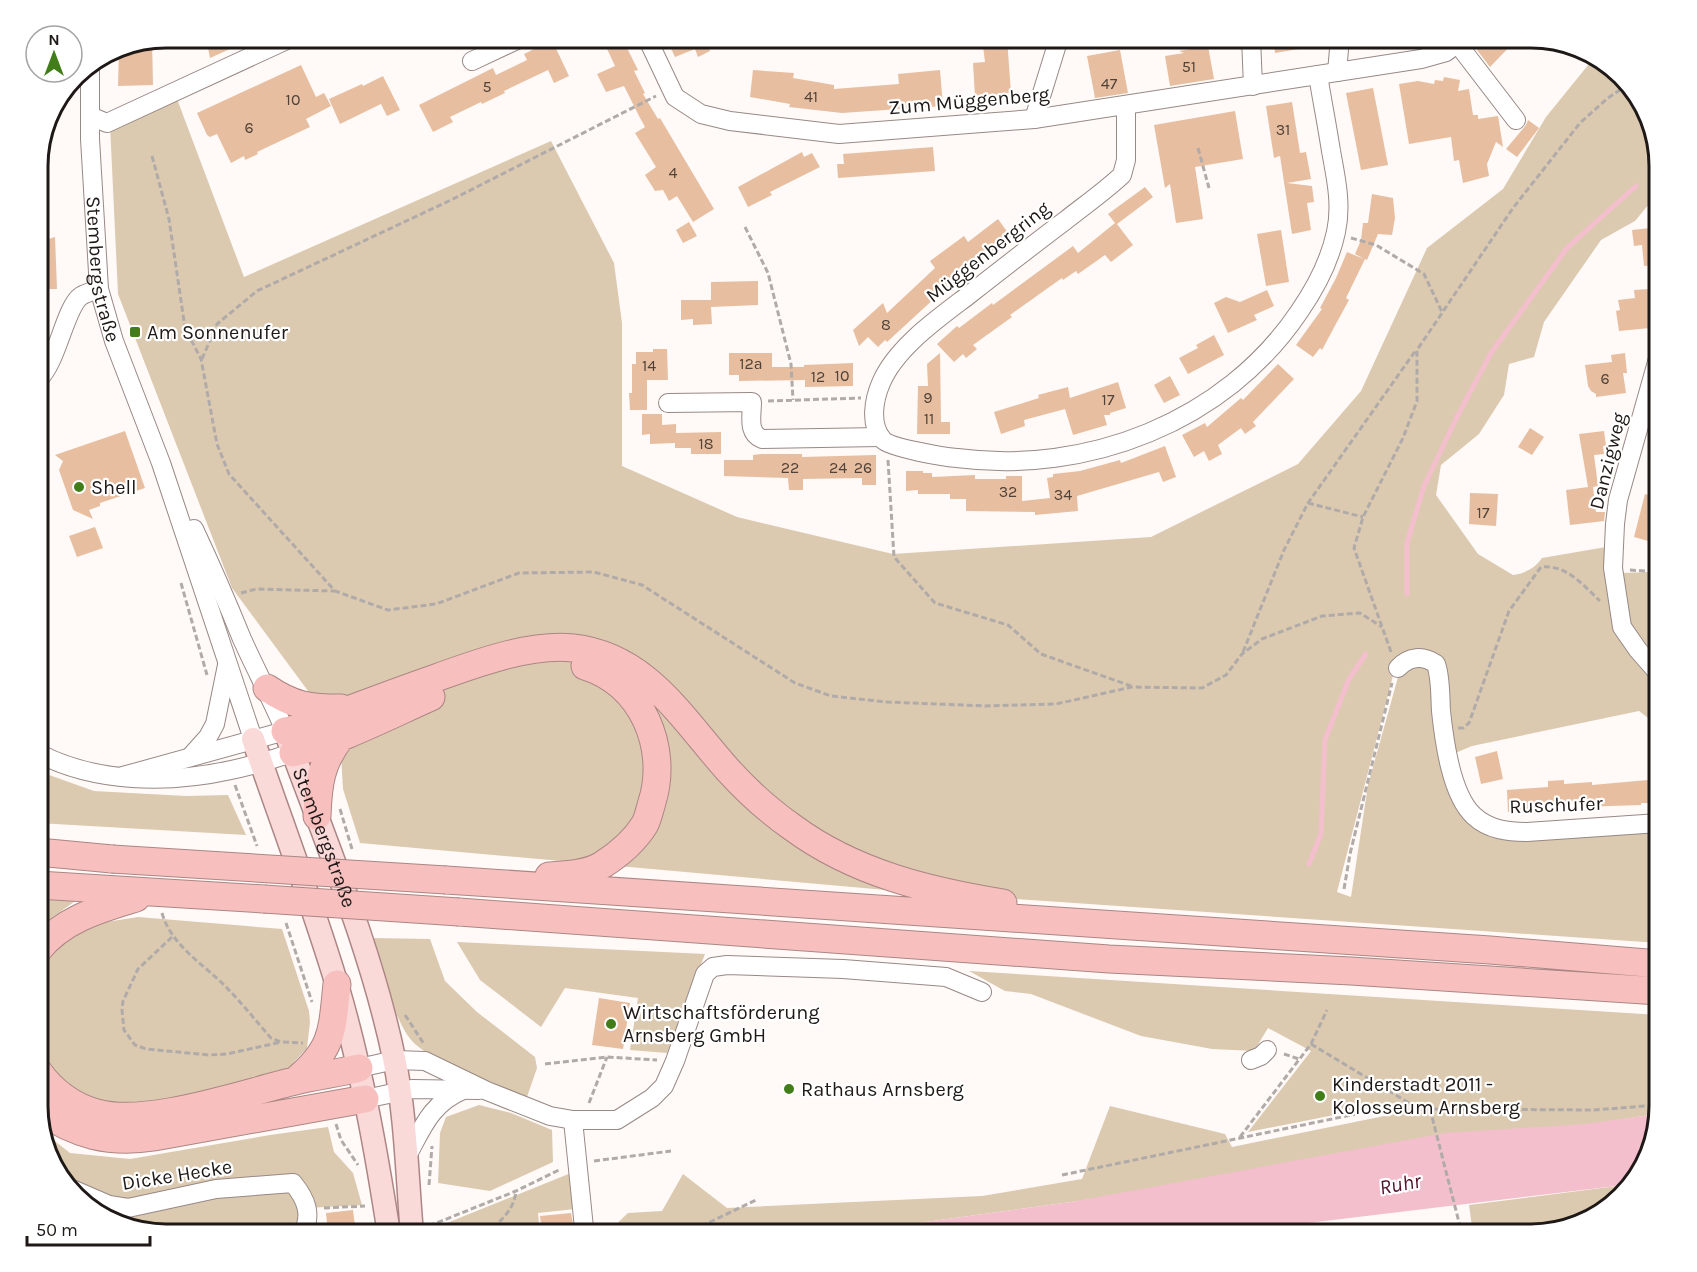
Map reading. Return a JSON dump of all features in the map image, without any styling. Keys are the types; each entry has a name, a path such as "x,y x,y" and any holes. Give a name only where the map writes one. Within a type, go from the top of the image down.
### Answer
{"highway":[{"path":"451,880 560,875 589,870 602,865 624,848 645,823 655,793 657,773 657,754 652,733 629,692 609,676 594,668 567,661 537,662 482,676 308,749 289,742 301,728 463,668 508,655 543,648 559,648 597,653 615,659 647,679 673,704 728,771 768,808 794,829 845,859 934,890 1008,904 1088,915 1140,927"},
{"path":"267,688 283,699 297,704 352,708"},
{"path":"317,816 318,786 324,766 330,750 342,736"},
{"path":"48,853 1649,963"},
{"path":"48,886 158,902 459,912 1109,959 1352,971 1649,990"},
{"path":"48,939 79,917 158,902"},
{"path":"296,1080 315,1064 326,1047 331,1032 337,984"},
{"path":"48,1083 68,1100 98,1113 116,1116 148,1115 296,1080 359,1068"},
{"path":"48,1116 63,1126 79,1132 106,1139 124,1140 154,1137 365,1099"}],"main road":[{"name":"Stembergstraße","path":"253,739 337,984 359,1068 387,1224"},
{"name":"Stembergstraße","path":"289,742 317,816 384,1013 395,1060 406,1158 419,1224"}],"street":[{"path":"90,116 107,123 269,48"},
{"path":"472,61 500,48"},
{"name":"Zum Müggenberg","path":"652,48 675,97 701,114 730,121 840,134 1034,119 1421,59 1446,52 1451,48"},
{"path":"1034,119 1056,48"},
{"path":"1251,48 1253,86"},
{"path":"1337,72 1339,48"},
{"path":"1466,48 1516,120"},
{"name":"Stembergstraße","path":"90,75 99,290 114,341 161,463 253,739"},
{"path":"668,404 752,402 752,430 762,439 884,440 971,460 1045,460 1105,448 1162,427 1203,405 1238,381 1266,355 1308,299 1323,268 1336,234 1339,212 1338,190 1318,75"},
{"name":"Müggenbergring","path":"884,440 875,421 876,398 884,376 902,353 937,319 1122,175 1126,160 1126,106"},
{"path":"48,366 75,302 84,294 99,290"},
{"name":"Danzigweg","path":"1649,391 1618,500 1613,568 1622,627 1649,663"},
{"name":"Stembergstraße","path":"161,463 219,583 289,742"},
{"name":"Ruschufer","path":"1398,668 1402,663 1413,658 1427,659 1433,662 1438,669 1441,710 1457,786 1467,808 1481,821 1507,832 1649,824"},
{"path":"191,756 208,737 215,724 227,660"},
{"path":"123,776 253,739 289,742"},
{"path":"48,758 81,770 123,776 185,777 232,770 261,762 289,742"},
{"path":"359,1068 395,1060 425,1061 550,1116 578,1120 616,1120 652,1098 668,1080 701,982 708,969 713,967 737,965 843,969 937,976 955,980 982,992"},
{"path":"1251,1060 1261,1056 1267,1050"},
{"path":"365,1099 427,1088 487,1090"},
{"path":"406,1158 436,1106 466,1089"},
{"path":"578,1120 576,1164 584,1224"},
{"name":"Dicke Hecke","path":"90,1197 117,1208 136,1208 216,1189 293,1183 304,1196 308,1209"},
{"path":"306,1224 308,1209"}],"path":[{"path":"201,359 217,324 257,291 451,200 671,88"},
{"path":"234,595 256,589 335,591 388,610 436,604 519,573 594,572 642,585 795,683 831,696 887,702 986,706 1056,704 1132,687 1202,688 1226,675 1242,654 1284,550 1308,503 1417,350 1513,208 1580,123 1621,89"},
{"path":"1198,148 1209,188"},
{"path":"152,156 169,219 185,328 201,359 217,444 229,474 335,591"},
{"path":"745,227 768,273 791,364 793,400"},
{"path":"1336,234 1376,245 1424,274 1442,312"},
{"path":"1344,889 1384,714 1398,668 1354,548 1363,517 1403,438 1417,401 1417,350"},
{"path":"752,402 876,398"},
{"path":"884,440 894,557 935,603 1008,625 1041,654 1132,687"},
{"path":"1308,503 1363,517"},
{"path":"1441,710 1454,727 1463,728 1469,723 1509,611 1540,567 1546,566 1570,573 1604,603 1618,603"},
{"path":"1613,568 1649,571"},
{"path":"1242,654 1262,639 1322,616 1360,614 1382,627"},
{"path":"158,902 172,938 226,987 271,1038 281,1042"},
{"path":"172,938 138,969 123,1001 124,1030 135,1045 146,1049 209,1054 227,1054 281,1042 309,1045"},
{"path":"1239,1138 1311,1044 1327,1010"},
{"path":"1311,1044 1409,1103 1430,1109 1594,1110 1649,1106"},
{"path":"578,1120 607,1057"},
{"path":"545,1064 607,1057 675,1061"},
{"path":"1062,1175 1409,1103"},
{"path":"1430,1109 1460,1224"},
{"path":"435,1224 576,1164 671,1151"},
{"path":"497,1224 509,1213 516,1191"},
{"path":"706,1224 756,1200"},
{"path":"308,1209 367,1205"}],"shaded area":[{"path":"1589,64 1615,82 1637,114 1645,135 1649,166 1649,204 1635,221 1601,240 1544,322 1534,357 1509,364 1504,395 1479,434 1441,465 1436,495 1478,554 1513,575 1530,570 1542,558 1606,547 1639,665 1649,675 1649,718 1639,711 1472,746 1453,754 1436,661 1395,668 1337,892 1351,897 1368,785 1400,670 1431,665 1442,731 1476,822 1649,825 1649,942 897,891 360,843 343,789 341,755 311,695 232,588 118,294 110,125 177,99 244,277 551,141 614,263 622,323 622,466 737,517 893,554 1151,537 1298,464 1361,391 1427,248 1503,189 1546,117"},
{"path":"1649,572 1649,656 1637,644 1625,607 1621,573"},
{"path":"48,775 94,791 186,796 228,795 246,835 48,824"},
{"path":"48,897 78,899 48,921"},
{"path":"138,917 282,929 309,1011 307,1048 293,1063 296,1070 144,1107 82,1097 48,1066 48,952 72,935 106,922"},
{"path":"372,938 430,939 445,981 477,1012 535,1057 537,1068 527,1097 453,1067 415,1044 407,1035 395,1009"},
{"path":"457,942 705,954 667,1053 630,1050 638,998 565,988 541,1027 480,980"},
{"path":"969,971 1649,1014 1649,1115 911,1224 616,1224 628,1213 662,1211 683,1174 727,1208 982,1196 1082,1179 1110,1106 1225,1134 1232,1147 1399,1113 1395,1103 1248,1132 1311,1051 1268,1028 1254,1051 1212,1049 1141,1036 1031,994 1005,991"},
{"path":"479,1105 511,1113 552,1130 553,1162 490,1191 438,1183 440,1133 446,1117"},
{"path":"328,1127 334,1152 353,1173 362,1205 307,1208 304,1221 288,1224 143,1222 107,1208 82,1190 64,1165 53,1140 70,1153 130,1159"},
{"path":"571,1173 575,1209 538,1213 539,1224 444,1224"},
{"path":"1618,1186 1597,1204 1583,1212 1547,1223 1472,1224 1469,1205"}],"water":[{"name":"Ruhr","path":"1649,1115 1640,1151 1618,1186 1303,1224 911,1224 1071,1202 1445,1133 1585,1124"}],"building":[{"path":"208,48 232,48 210,58"},
{"path":"536,48 556,48 569,76 554,83 548,70 504,91 505,93 450,117 453,122 433,132 419,105 493,68 496,75 527,60 524,54"},
{"path":"607,48 627,48 638,70 634,71 645,93 643,94 658,119 660,118 714,209 693,222 677,196 669,201 663,190 655,191 645,175 656,167 635,133 645,127 624,86 606,92 597,74 615,66"},
{"path":"671,48 709,48 710,51 698,57 695,49 675,57"},
{"path":"983,48 1008,48 1011,93 975,97 973,63 985,62"},
{"path":"1208,48 1214,79 1170,86 1165,56 1184,53 1179,51"},
{"path":"1274,48 1304,48 1275,53"},
{"path":"1479,48 1508,48 1490,67 1477,50"},
{"path":"152,49 153,85 118,86 119,58"},
{"path":"1120,50 1128,93 1095,98 1087,56"},
{"path":"301,65 316,97 324,93 331,106 306,119 310,127 245,160 244,156 231,163 217,134 210,137 207,135 197,113"},
{"path":"753,70 794,73 793,78 834,85 834,89 899,84 898,74 940,70 943,106 842,113 789,107 790,104 750,97"},
{"path":"383,76 400,110 387,116 381,104 340,124 329,99"},
{"path":"1444,77 1460,80 1458,91 1469,89 1473,115 1478,115 1478,119 1498,116 1503,147 1496,142 1487,164 1489,176 1463,183 1459,160 1454,161 1451,137 1409,144 1399,84 1418,81 1434,84 1435,80 1443,81"},
{"path":"1373,88 1388,165 1361,170 1346,93"},
{"path":"1292,102 1300,153 1306,152 1311,179 1287,183 1312,186 1314,202 1307,203 1311,230 1292,234 1280,156 1274,158 1266,106"},
{"path":"1235,111 1243,159 1195,167 1203,219 1176,223 1170,184 1165,188 1154,125"},
{"path":"1528,120 1539,128 1517,157 1506,149"},
{"path":"933,147 935,171 838,178 837,164 844,164 843,154"},
{"path":"802,152 804,157 812,153 820,167 770,192 772,195 748,207 738,187"},
{"path":"1145,187 1153,197 1117,224 1133,245 1111,262 1105,255 1078,274 1076,271 1063,280 1062,278 973,345 977,349 966,358 963,354 954,362 937,344 957,326 959,328 992,303 993,305 1073,246 1078,253 1115,223 1108,214"},
{"path":"1372,194 1393,198 1395,218 1392,235 1378,234 1346,298 1349,300 1322,350 1320,348 1313,357 1296,345 1322,309 1320,308 1347,252 1364,259 1355,254 1361,240 1363,223 1368,223"},
{"path":"998,219 1011,237 934,294 937,296 887,342 885,340 878,347 868,337 859,346 853,330 883,303 887,313 935,268 930,261 964,236 968,242"},
{"path":"689,222 697,236 683,243 676,230"},
{"path":"1649,228 1649,266 1644,266 1642,245 1634,246 1632,230"},
{"path":"1281,230 1289,282 1266,286 1257,234"},
{"path":"55,237 57,289 48,289 48,239"},
{"path":"758,281 758,305 711,307 712,324 693,325 693,319 681,320 681,300 711,300 711,282"},
{"path":"1649,289 1649,328 1619,331 1616,311 1620,310 1618,300 1635,298 1634,290"},
{"path":"1267,290 1274,306 1254,315 1257,320 1228,333 1214,303 1226,297 1240,302"},
{"path":"1214,335 1224,355 1188,374 1179,358 1198,348 1196,345"},
{"path":"653,349 667,349 668,380 647,380 647,410 630,410 632,364 636,364 636,352 653,352"},
{"path":"729,353 772,353 772,367 853,363 853,386 805,387 805,380 739,381 739,375 729,375"},
{"path":"940,353 941,422 950,422 950,434 917,434 918,386 928,386 927,364"},
{"path":"1625,353 1627,373 1623,373 1626,393 1596,397 1588,386 1585,365 1612,362 1611,355"},
{"path":"1278,364 1294,379 1253,422 1256,426 1245,434 1241,428 1218,445 1222,454 1209,461 1204,451 1194,457 1182,435 1205,423 1207,427 1241,398 1243,400"},
{"path":"1170,376 1180,395 1164,403 1154,385"},
{"path":"1118,382 1126,408 1110,413 1110,415 1104,415 1107,425 1073,435 1065,409 1024,420 1025,426 1001,434 994,412 1039,398 1038,395 1068,387 1070,398"},
{"path":"642,414 662,414 662,425 676,424 676,433 721,432 721,454 691,454 691,448 675,448 675,443 650,444 650,434 642,435"},
{"path":"1530,428 1544,437 1532,455 1518,447"},
{"path":"125,431 145,488 100,503 100,506 89,510 93,519 73,510 59,470 63,461 55,455"},
{"path":"1604,431 1606,446 1603,446 1604,454 1594,455 1598,486 1593,487 1596,512 1605,512 1604,521 1570,525 1566,490 1588,487 1579,434"},
{"path":"1165,446 1176,477 1163,482 1159,472 1077,496 1078,511 1035,515 1035,512 966,511 966,499 950,499 950,494 918,494 918,490 906,491 906,471 923,471 923,473 932,473 932,477 975,475 975,479 1006,479 1006,476 1022,476 1022,501 1050,498 1047,478 1053,477 1053,474 1080,471 1120,460 1121,463"},
{"path":"802,454 802,457 876,455 876,485 862,485 862,478 803,479 803,490 789,490 788,478 724,476 724,460 753,460 753,455"},
{"path":"1470,493 1498,494 1496,526 1469,524"},
{"path":"1645,494 1649,495 1648,541 1634,537"},
{"path":"95,527 103,548 77,557 69,536"},
{"path":"1497,751 1503,779 1481,784 1475,757"},
{"path":"1564,780 1564,784 1592,782 1592,785 1649,780 1649,803 1579,807 1579,801 1543,803 1543,809 1508,812 1507,790 1548,787 1548,781"},
{"name":"Wirtschaftsförderung Arnsberg GmbH","path":"599,998 630,1003 623,1049 592,1045"},
{"path":"353,1210 355,1224 327,1224 326,1213"},
{"path":"571,1213 573,1224 541,1224 540,1216"}],"waterway":[{"path":"1407,594 1407,543 1424,486 1491,353 1567,248 1636,186"},
{"path":"1309,864 1321,834 1325,740 1349,679 1366,654"}],"place":[{"name":"Am Sonnenufer","path":"135,332"},
{"name":"Shell","path":"79,487"},
{"name":"Wirtschaftsförderung Arnsberg GmbH","path":"611,1024"},
{"name":"Rathaus Arnsberg","path":"789,1089"},
{"name":"Kinderstadt 2011 - Kolosseum Arnsberg","path":"1320,1096"}]}
